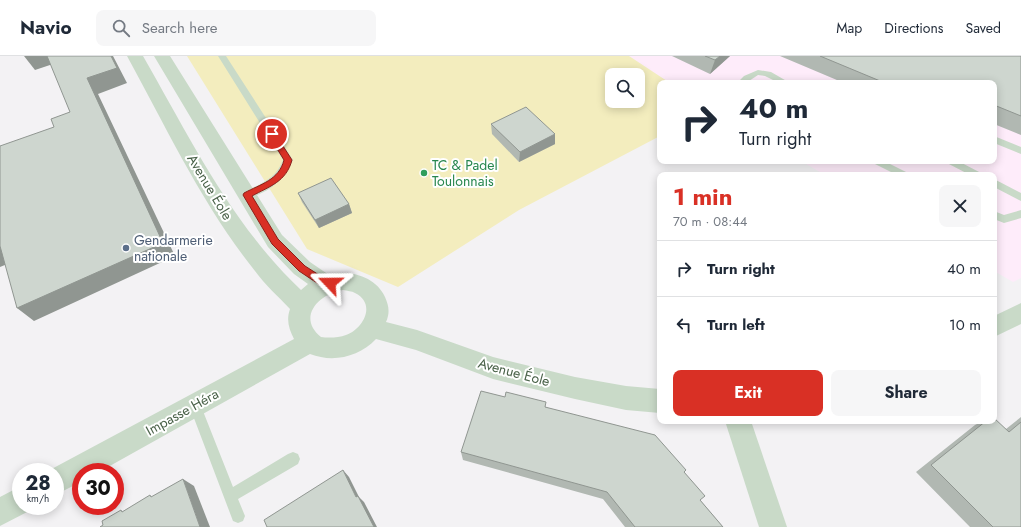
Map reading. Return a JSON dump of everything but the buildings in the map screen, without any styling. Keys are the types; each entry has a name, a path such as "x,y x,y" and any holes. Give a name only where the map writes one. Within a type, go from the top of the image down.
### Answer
{"street":[{"name":"Avenue Éole","path":"135,56 224,212 256,258 302,306"},
{"name":"Avenue Éole","path":"162,56 275,241 302,268 326,285"},
{"path":"343,281 356,282 367,287 375,295 378,306 378,317 372,328 362,338 350,345 337,349 324,348 310,342 304,337 299,327 298,317 302,306 309,296 326,285 343,281"},
{"path":"997,325 1021,313"},
{"name":"Avenue Éole","path":"372,328 416,340 501,370 575,388 626,398 657,401"},
{"name":"Impasse Héra","path":"64,477 310,342"},
{"path":"739,424 769,525"},
{"path":"0,512 12,505"}],"lane":[{"path":"222,56 288,160 285,170 276,180 247,195"},
{"path":"744,80 750,74 763,72 780,80"},
{"path":"997,140 1021,150"},
{"path":"882,164 899,172"},
{"path":"956,164 972,172"},
{"path":"997,184 1021,196"},
{"path":"997,216 1004,219 1021,214"},
{"path":"195,405 238,516"},
{"path":"231,496 293,459"}],"shaded area":[{"name":"TC & Padel Toulonnais","path":"187,56 629,56 665,80 657,80 657,138 519,210 398,287 307,249"},
{"path":"629,56 1021,56 1021,278 1013,282 997,273 997,172 820,172 806,164 997,164 997,80 665,80"}],"place":[{"name":"TC & Padel Toulonnais","path":"424,173"},
{"name":"Gendarmerie nationale","path":"126,248"}],"route":[{"path":"272,134 288,160 285,170 276,180 247,195 275,241 302,268 326,285 330,283"}]}
